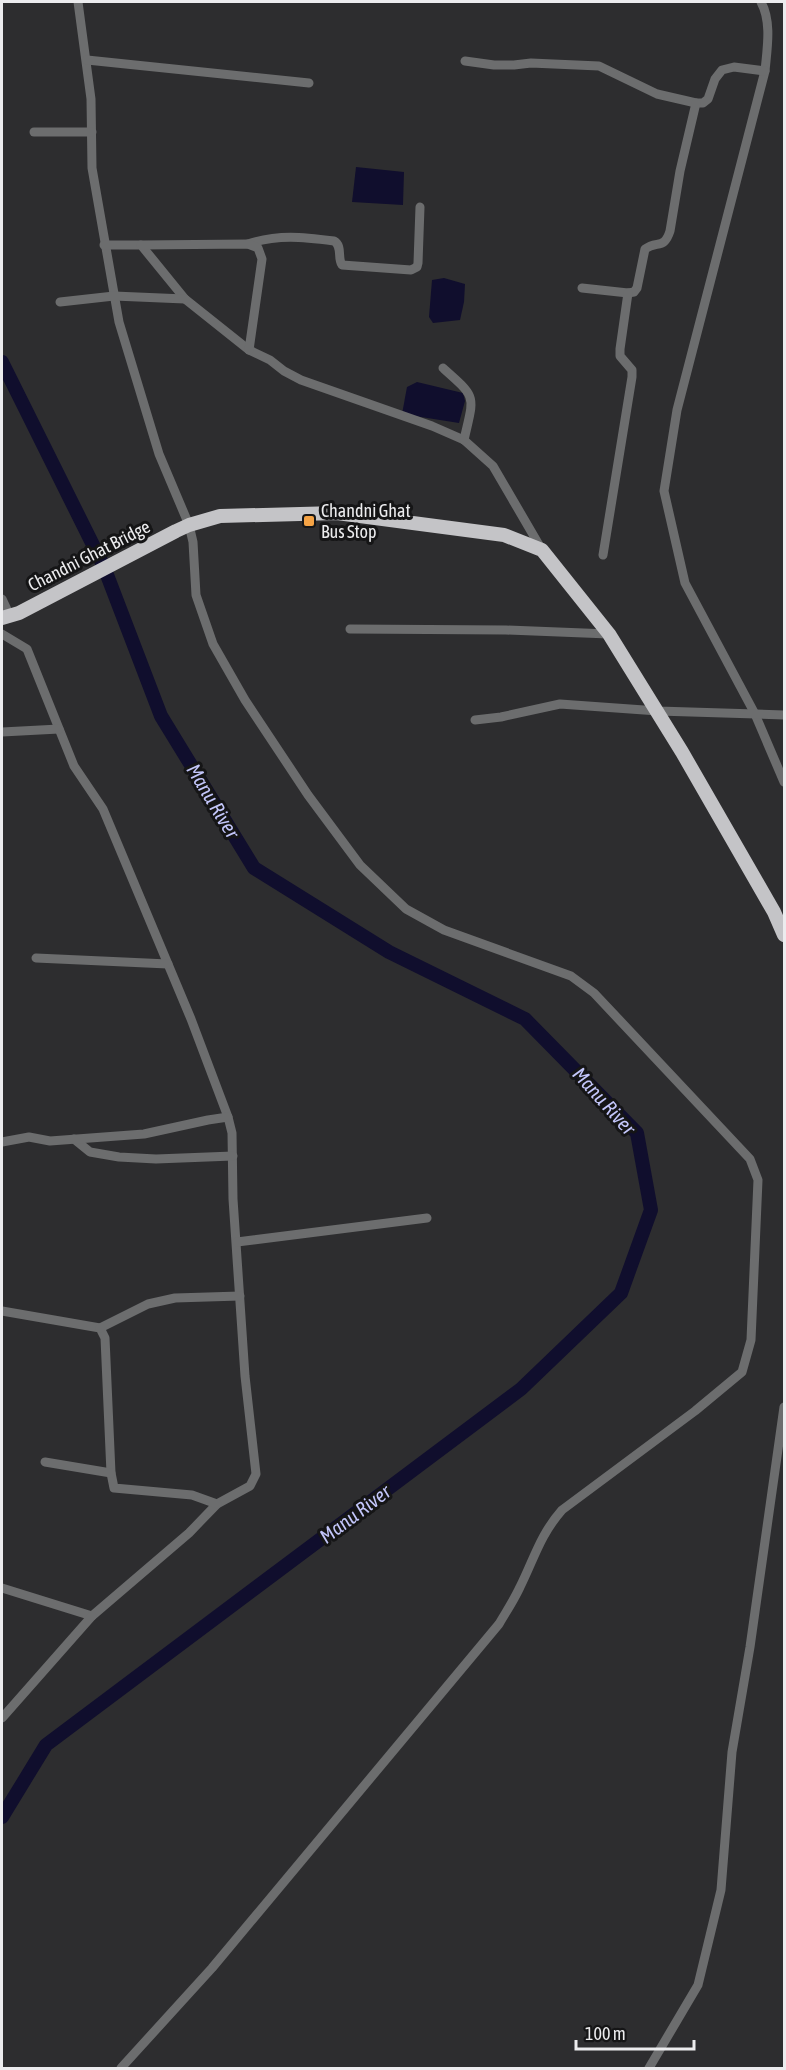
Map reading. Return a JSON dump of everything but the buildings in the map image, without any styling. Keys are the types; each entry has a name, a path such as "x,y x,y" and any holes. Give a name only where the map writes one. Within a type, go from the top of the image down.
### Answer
{"highway":[{"name":"Chandni Ghat Bridge","path":"10,616 183,528 220,516 337,513 504,535 542,550"},
{"path":"542,550 609,634 658,711 774,912 784,935"}],"street":[{"path":"78,2 87,60 92,168 104,245 122,333 183,528 193,542 196,595 213,644 244,700 308,795 360,865 406,909 444,930 571,976 594,993 750,1160 758,1180 752,1340 742,1372 695,1411 562,1510 536,1548 520,1588 499,1624 212,1968 121,2068"},
{"path":"761,2 765,8 768,41 765,70 677,410 664,491 685,583 755,714 784,782"},
{"path":"87,60 309,83"},
{"path":"465,61 513,65 531,63 599,66 657,94 696,103 703,103 708,99 715,79 722,70 734,67 765,70"},
{"path":"582,288 634,292 637,288 645,249 662,244 668,239 696,103"},
{"path":"34,132 92,132"},
{"path":"104,245 248,244 274,236 298,236 338,243 342,265 411,270 415,269 418,263 420,207"},
{"path":"248,244 258,248 262,259 249,350"},
{"path":"141,245 184,299 249,350 270,360 301,380 432,426 465,440 493,466 542,550"},
{"path":"603,555 632,377 632,370 620,356 628,293"},
{"path":"60,302 114,296 184,299"},
{"path":"443,368 471,396 472,404 465,440"},
{"path":"2,599 10,616"},
{"path":"350,629 506,630 609,634"},
{"path":"2,634 27,649 74,766 104,809 191,1019 228,1117 232,1133 233,1199 256,1474 250,1486 217,1504 189,1533 92,1616 2,1718"},
{"path":"475,720 501,717 553,705 784,715"},
{"path":"2,732 59,729"},
{"path":"36,958 168,964"},
{"path":"2,1142 29,1137 50,1141 144,1134 228,1117"},
{"path":"74,1139 90,1152 119,1157 156,1159 232,1156"},
{"path":"237,1242 427,1218"},
{"path":"2,1311 100,1328 148,1304 176,1298 240,1296"},
{"path":"100,1328 105,1338 111,1473 114,1488 192,1495 217,1504"},
{"path":"649,2068 698,1985 721,1890 732,1752 750,1647 784,1407"},
{"path":"45,1462 111,1473"},
{"path":"2,1588 92,1616"}],"shaded area":[{"path":"356,167 404,172 403,205 352,202"},
{"path":"444,278 465,284 460,320 433,323 429,317 432,280"},
{"path":"417,382 463,393 465,401 459,423 402,414 407,387"}],"waterway":[{"name":"Manu River","path":"2,362 104,567 161,716 254,868 389,952 525,1019 637,1133 651,1210 621,1293 521,1389 46,1745 2,1817"}],"place":[{"name":"Chandni Ghat Bus Stop","path":"309,521"}]}
